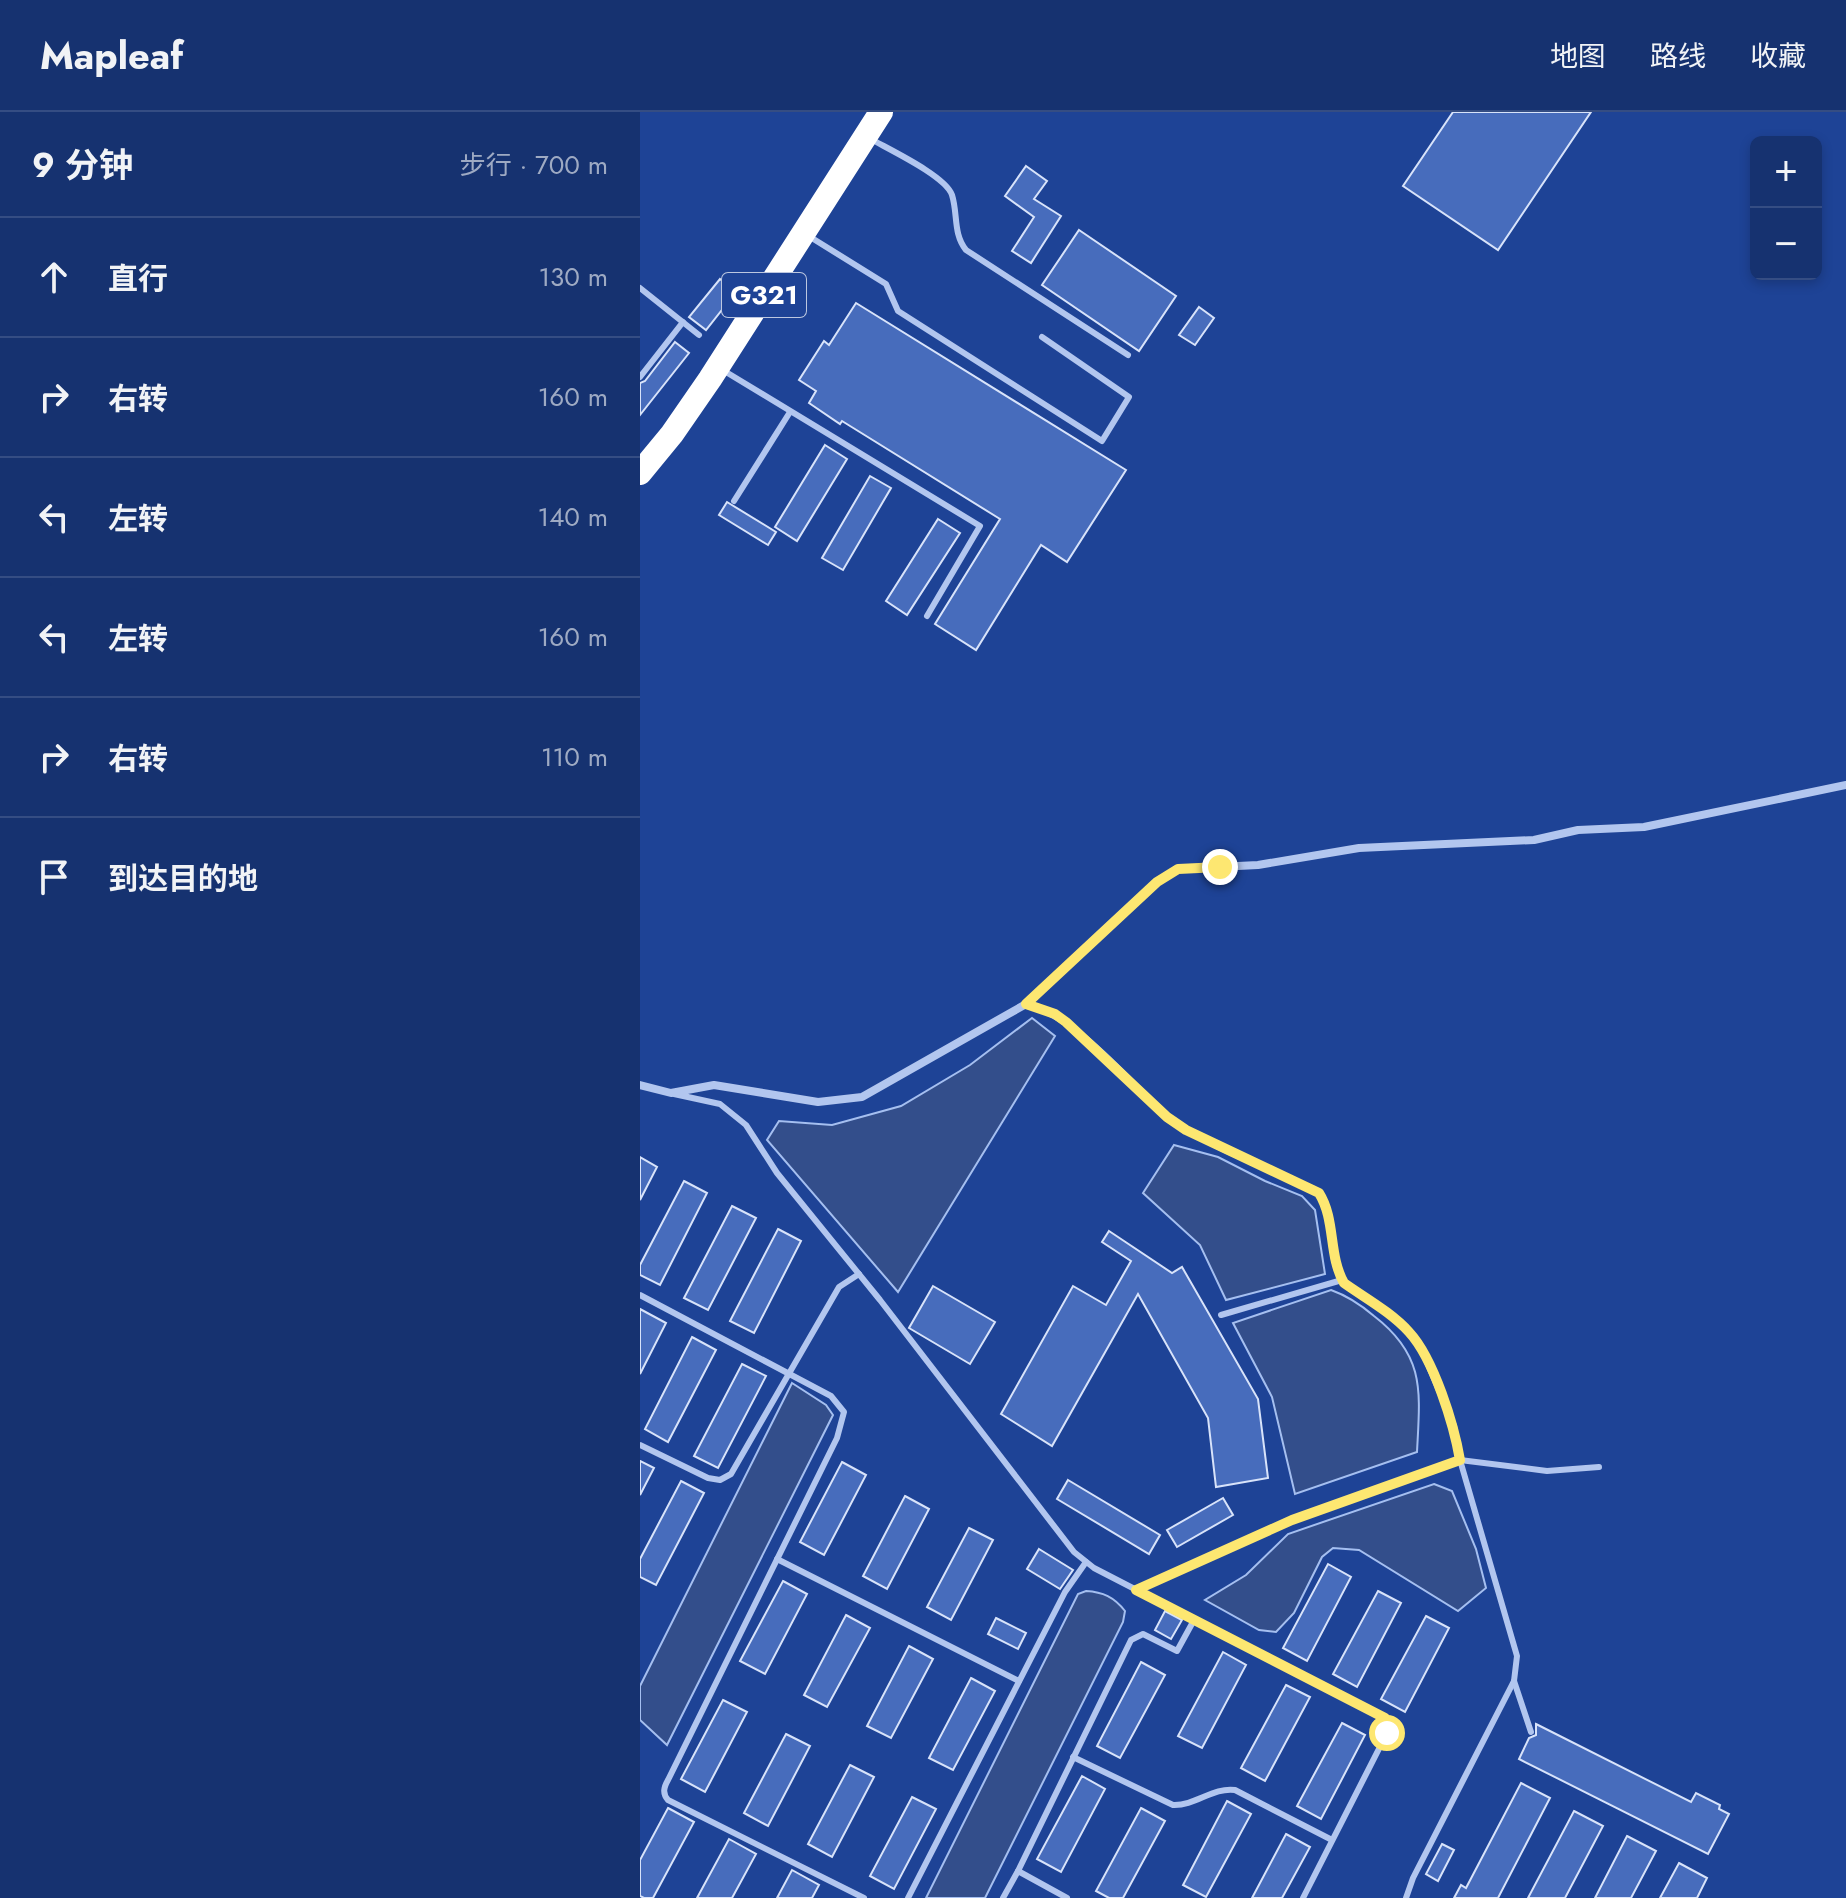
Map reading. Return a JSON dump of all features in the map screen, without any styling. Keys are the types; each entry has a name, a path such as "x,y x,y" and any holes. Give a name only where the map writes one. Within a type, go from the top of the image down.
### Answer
{"highway":[{"name":"G321","path":"640,473 672,434 717,368 881,112"}],"street":[{"path":"640,1085 671,1093 714,1085 818,1102 862,1097 1026,1004 1157,882 1178,869 1258,865 1359,848 1534,840 1578,830 1644,827 1846,785"}],"lane":[{"path":"866,136 946,183 953,199 958,238 966,250 1128,355"},
{"path":"804,233 886,284 898,311 1102,441 1129,397 1042,337"},
{"path":"640,288 699,335"},
{"path":"640,377 683,322"},
{"path":"717,368 980,526 927,616"},
{"path":"734,501 790,412"},
{"path":"1026,1004 1055,1014 1066,1022 1167,1117 1186,1130 1314,1189 1323,1199 1328,1213 1334,1261 1342,1280 1411,1334 1424,1355 1454,1426 1460,1460 1517,1656 1514,1681 1413,1878 1406,1898"},
{"path":"671,1093 720,1104 746,1125 777,1173 1074,1552 1094,1568 1385,1718 1387,1733 1303,1898"},
{"path":"640,1445 708,1478 726,1478 736,1469 839,1287 859,1274"},
{"path":"1221,1315 1342,1280"},
{"path":"640,1295 831,1396 842,1408 844,1419 664,1793 668,1800 864,1898"},
{"path":"1136,1590 1292,1520 1460,1460 1547,1471 1599,1467"},
{"path":"777,1559 1019,1681"},
{"path":"908,1898 1065,1592 1086,1562"},
{"path":"1003,1898 1131,1640 1143,1634 1177,1651 1194,1620"},
{"path":"1514,1681 1531,1732"},
{"path":"1073,1757 1173,1805 1183,1805 1223,1789 1235,1790 1332,1840"},
{"path":"1018,1871 1067,1898"}],"water":[{"path":"1032,1018 1055,1036 898,1292 767,1140 779,1121 832,1125 901,1106 970,1065"},
{"path":"1174,1145 1218,1157 1302,1196 1315,1210 1325,1274 1226,1300 1200,1245 1143,1193"},
{"path":"1331,1290 1359,1304 1391,1331 1411,1361 1418,1393 1417,1452 1295,1494 1272,1397 1233,1323"},
{"path":"792,1383 826,1405 833,1415 667,1745 640,1720 640,1686"},
{"path":"1434,1484 1452,1491 1476,1549 1486,1588 1458,1611 1359,1550 1333,1548 1322,1557 1294,1613 1276,1632 1259,1630 1205,1600 1246,1575 1288,1534"},
{"path":"1086,1591 1103,1594 1117,1602 1125,1611 1123,1622 985,1898 926,1898 1078,1594"}],"building":[{"path":"1453,112 1591,112 1498,250 1403,186"},
{"path":"1026,166 1047,181 1034,199 1061,216 1031,263 1012,251 1034,217 1005,196"},
{"path":"1079,230 1176,296 1139,351 1042,285"},
{"path":"720,279 736,292 706,330 689,317"},
{"path":"856,303 1126,470 1067,562 1041,545 976,650 935,624 1000,519 809,403 816,391 799,380 824,341 829,345"},
{"path":"1199,307 1214,318 1195,345 1179,335"},
{"path":"675,342 689,353 640,415 640,383 645,381"},
{"path":"825,445 847,459 797,541 775,527"},
{"path":"870,476 891,488 843,570 822,558"},
{"path":"727,502 776,532 768,545 719,515"},
{"path":"938,519 960,533 907,615 886,601"},
{"path":"640,1157 657,1167 640,1200"},
{"path":"684,1181 707,1193 660,1285 640,1275 640,1265"},
{"path":"732,1206 756,1218 708,1310 684,1298"},
{"path":"778,1229 801,1241 754,1333 730,1321"},
{"path":"1109,1231 1172,1273 1182,1267 1258,1399 1268,1478 1216,1487 1208,1418 1138,1294 1052,1446 1001,1414 1073,1286 1106,1305 1131,1261 1102,1242"},
{"path":"933,1286 995,1322 970,1364 909,1328"},
{"path":"640,1309 666,1323 640,1374"},
{"path":"692,1337 716,1350 668,1442 645,1429"},
{"path":"742,1364 766,1376 718,1468 694,1456"},
{"path":"640,1461 654,1468 640,1495"},
{"path":"842,1462 866,1475 824,1555 800,1542"},
{"path":"1068,1480 1160,1535 1149,1554 1057,1499"},
{"path":"681,1481 704,1493 656,1585 640,1577 640,1559"},
{"path":"905,1496 929,1509 887,1589 863,1576"},
{"path":"1223,1498 1233,1515 1177,1547 1167,1530"},
{"path":"969,1528 993,1540 951,1620 927,1607"},
{"path":"1039,1549 1073,1570 1060,1589 1027,1569"},
{"path":"1328,1564 1351,1577 1307,1661 1283,1648"},
{"path":"783,1581 807,1594 765,1674 740,1661"},
{"path":"1378,1591 1401,1603 1357,1687 1333,1674"},
{"path":"1165,1611 1182,1620 1171,1639 1155,1630"},
{"path":"846,1615 870,1628 827,1707 804,1695"},
{"path":"1426,1616 1449,1628 1405,1712 1381,1699"},
{"path":"996,1618 1026,1633 1018,1649 988,1634"},
{"path":"909,1646 933,1659 891,1738 867,1726"},
{"path":"1223,1652 1246,1665 1202,1748 1178,1736"},
{"path":"1141,1662 1165,1675 1120,1758 1097,1746"},
{"path":"971,1678 995,1691 953,1770 929,1758"},
{"path":"1286,1685 1310,1697 1265,1781 1241,1768"},
{"path":"723,1700 747,1712 705,1792 681,1779"},
{"path":"1342,1723 1365,1735 1321,1819 1297,1806"},
{"path":"1536,1724 1691,1802 1696,1793 1720,1805 1719,1809 1729,1814 1708,1854 1519,1759 1529,1738 1536,1735"},
{"path":"786,1734 810,1746 768,1826 744,1813"},
{"path":"850,1765 874,1777 832,1857 808,1844"},
{"path":"1082,1776 1105,1789 1061,1872 1037,1859"},
{"path":"1521,1783 1550,1798 1498,1898 1454,1898 1461,1885 1466,1888"},
{"path":"912,1797 936,1809 894,1889 870,1876"},
{"path":"1227,1801 1251,1814 1206,1897 1183,1885"},
{"path":"668,1808 694,1822 653,1898 644,1898 640,1896 640,1860"},
{"path":"1141,1808 1165,1821 1123,1898 1109,1898 1096,1891"},
{"path":"1574,1811 1603,1826 1565,1898 1528,1898"},
{"path":"1286,1834 1310,1847 1282,1898 1252,1898"},
{"path":"1627,1836 1656,1851 1631,1898 1595,1898"},
{"path":"729,1839 756,1854 732,1898 697,1898"},
{"path":"1442,1844 1454,1850 1438,1881 1426,1874"},
{"path":"1679,1863 1707,1878 1697,1898 1660,1898"},
{"path":"792,1870 819,1885 812,1898 777,1898"}],"route":[{"path":"1220,867 1178,869 1157,882 1026,1004 1055,1014 1078,1031 1167,1117 1186,1130 1319,1193 1328,1213 1338,1272 1344,1283 1398,1321 1411,1334 1424,1355 1454,1426 1460,1460 1292,1520 1136,1590 1385,1718 1387,1733"}]}
